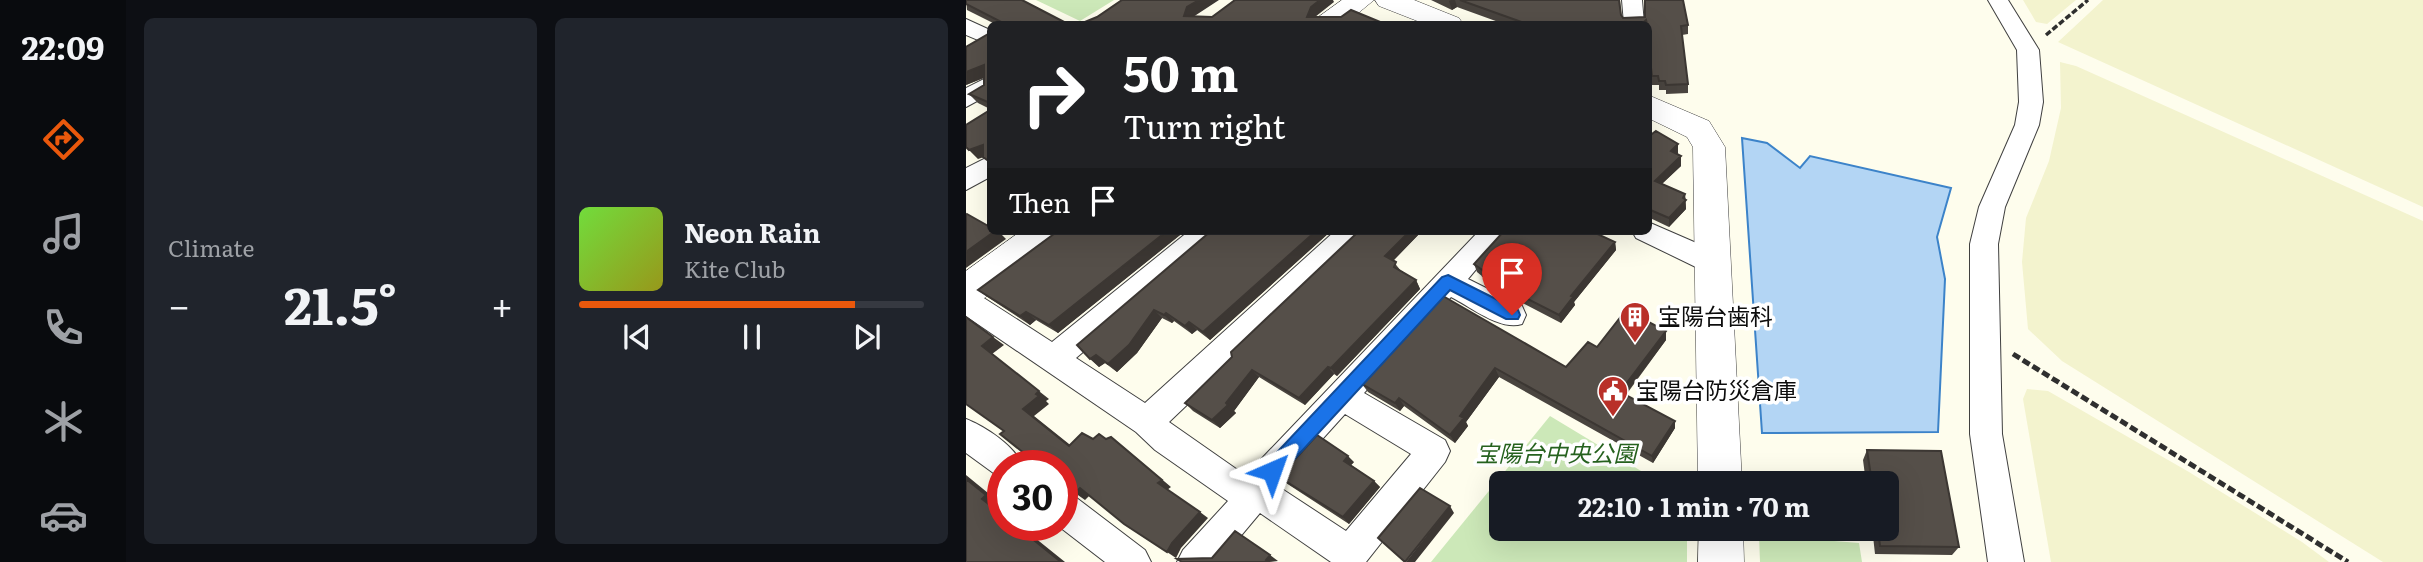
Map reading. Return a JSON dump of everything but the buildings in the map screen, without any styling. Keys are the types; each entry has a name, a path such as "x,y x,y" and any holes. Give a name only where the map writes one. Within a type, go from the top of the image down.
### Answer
{"street":[{"path":"1331,21 1360,0"},
{"path":"1388,0 1441,21"},
{"path":"1632,0 1634,21"},
{"path":"1998,0 2028,50 2031,102 2027,125 1992,207 1984,244 1986,434 2006,562"},
{"path":"966,26 987,36"},
{"path":"966,99 987,86"},
{"path":"1652,107 1686,121 1705,137 1709,147 1720,471"},
{"path":"987,167 967,180 987,192"},
{"path":"966,291 1042,235"},
{"path":"1052,360 1202,235"},
{"path":"1147,422 1349,235"},
{"path":"1195,562 1245,508 1254,489 1491,235"},
{"path":"1652,235 1714,262"},
{"path":"1448,282 1512,315"},
{"path":"966,301 1147,422 1166,440 1237,489 1254,489 1350,554 1434,452 1341,396"},
{"path":"966,435 987,451"},
{"path":"1078,520 1133,562"},
{"path":"1721,541 1721,562"}],"path":[{"path":"2028,50 2088,0"},
{"path":"1986,337 2348,562"}],"green space":[{"path":"1036,0 1114,0 1080,21"},
{"path":"2023,0 2076,0 2047,24 2036,22"},
{"path":"2103,0 2423,0 2423,207 2058,42"},
{"path":"2060,62 2076,66 2423,221 2423,562 2383,562 2062,361 2028,329 2022,262 2026,218 2049,161 2061,108"},
{"path":"2027,389 2048,391 2189,472 2302,542 2329,562 2051,562 2023,399"},
{"name":"宝陽台中央公園","path":"1550,416 1641,471 1505,471"},
{"name":"宝陽台中央公園","path":"1489,491 1489,541 1687,541 1687,562 1431,562"},
{"path":"1759,541 1859,543 1862,562 1760,562"}],"water":[{"path":"1742,138 1767,143 1800,168 1810,156 1951,188 1937,237 1945,279 1938,432 1762,433"}],"place":[{"name":"宝陽台歯科","path":"1635,344"},
{"name":"宝陽台防災倉庫","path":"1613,418"}],"route":[{"path":"1272,471 1448,282 1512,315"}]}
